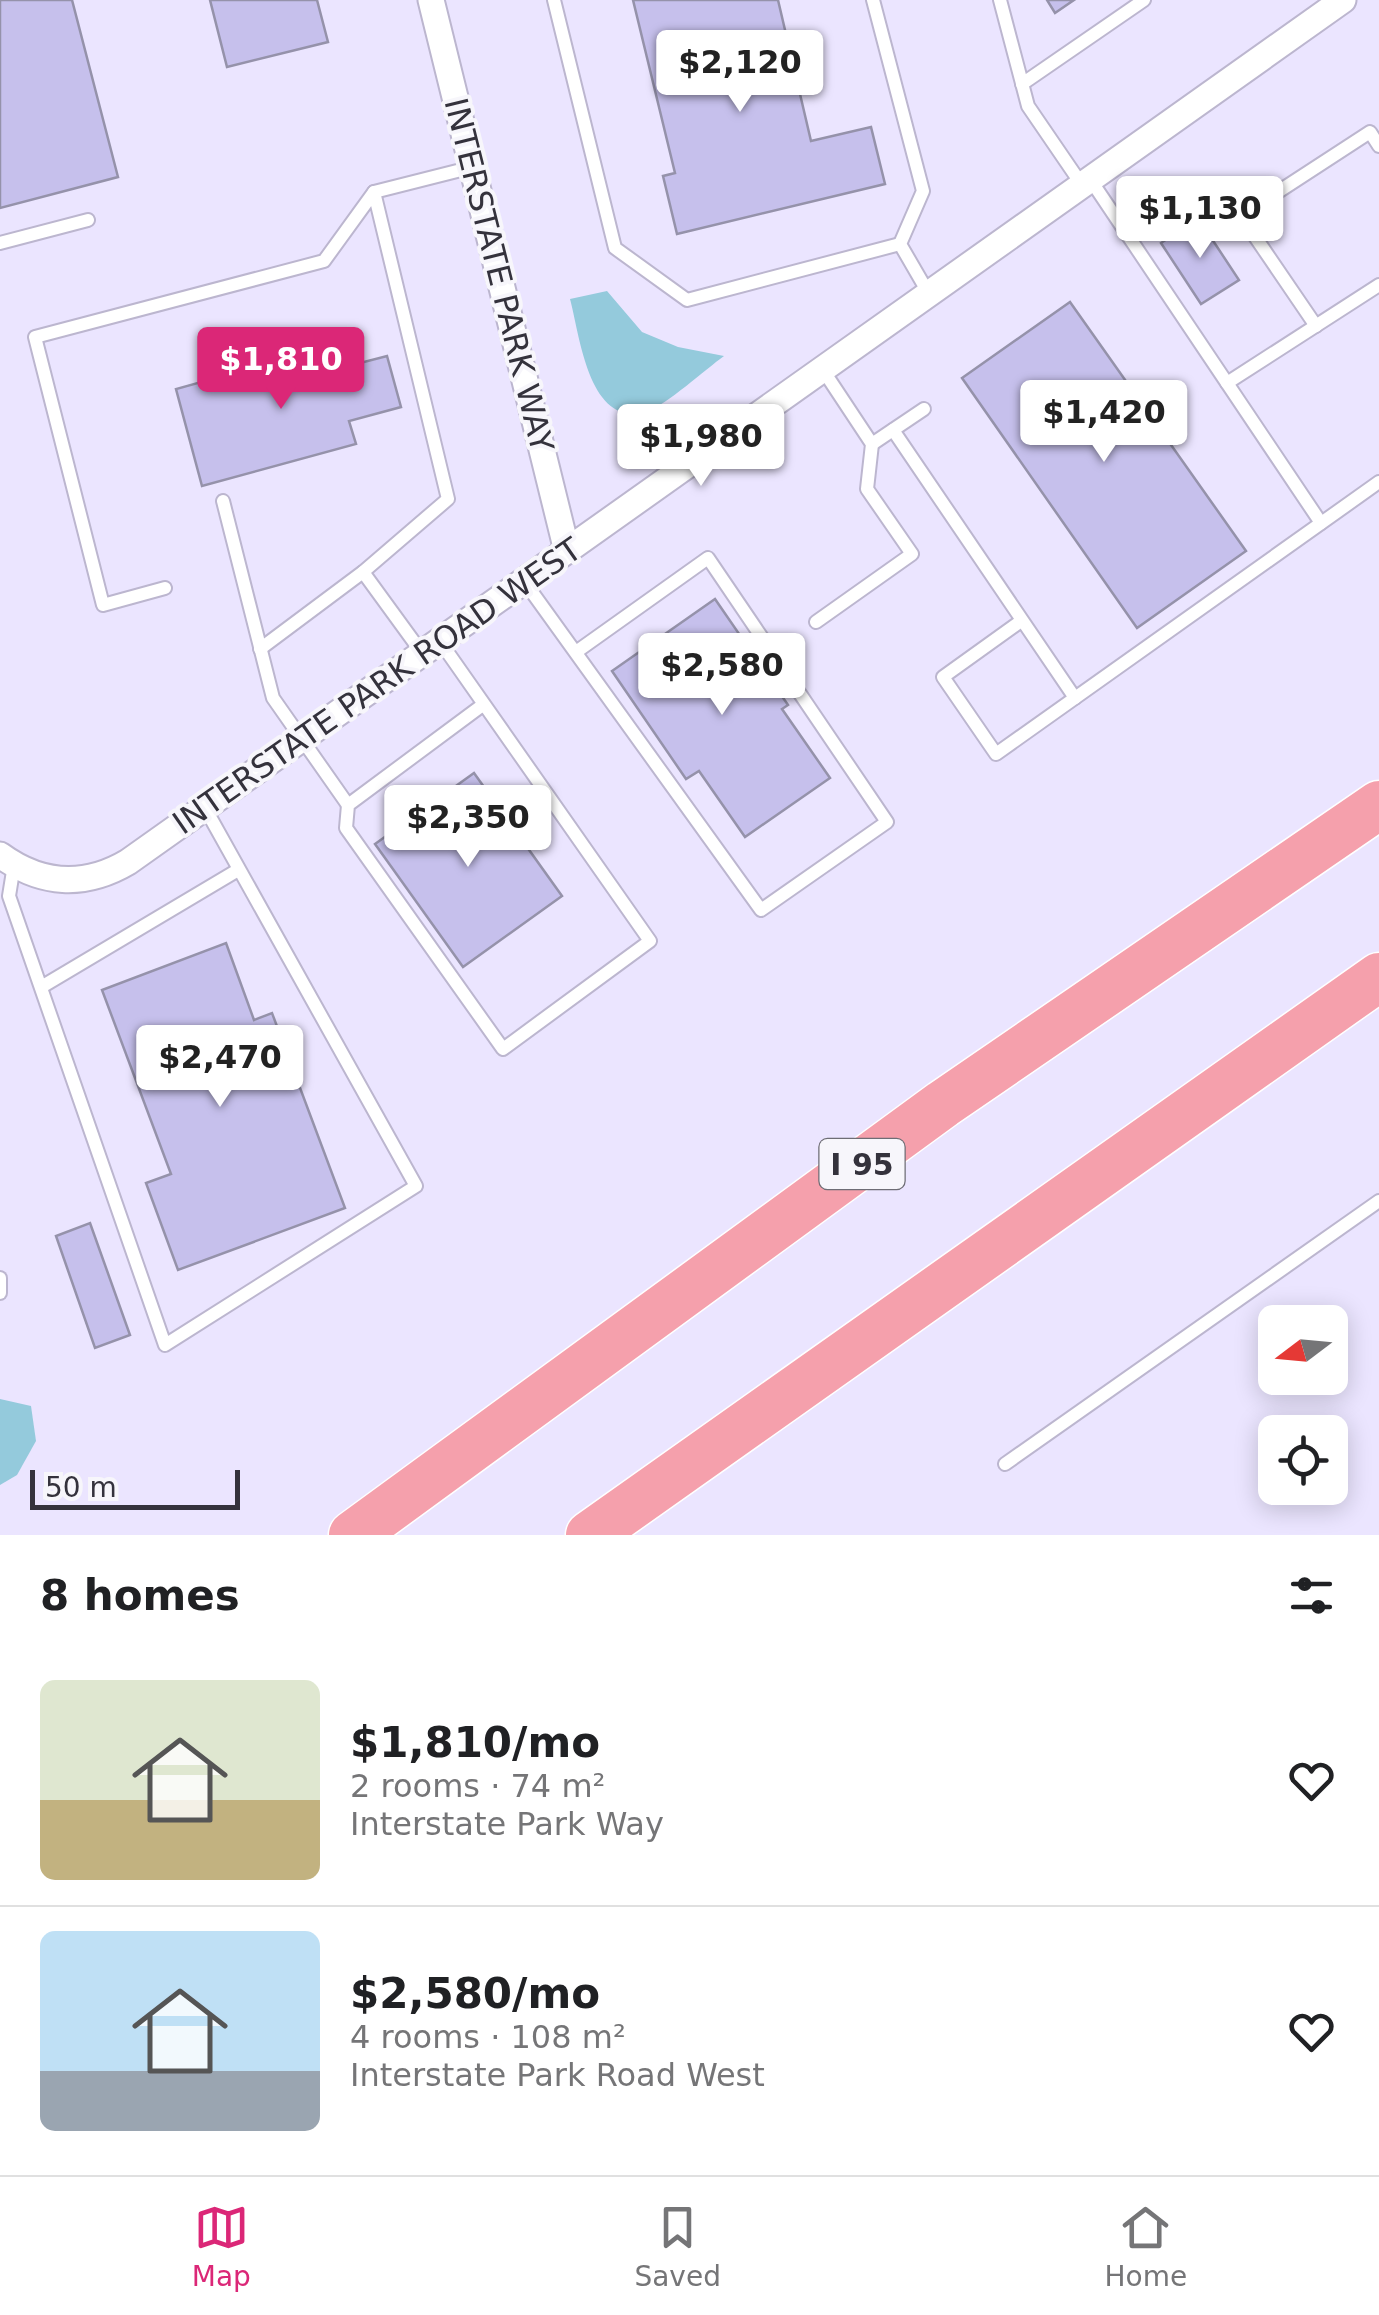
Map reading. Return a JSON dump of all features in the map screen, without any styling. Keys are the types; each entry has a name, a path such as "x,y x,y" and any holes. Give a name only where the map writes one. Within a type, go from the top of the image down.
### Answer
{"highway":[{"name":"I 95","path":"353,1535 943,1104 1379,805"},
{"path":"590,1535 1379,978"}],"street":[{"name":"INTERSTATE PARK WAY","path":"431,0 567,551"},
{"name":"INTERSTATE PARK ROAD WEST","path":"16,865 72,881 110,873 1343,0"}],"lane":[{"path":"554,0 616,248 687,300 900,244"},
{"path":"873,0 924,191 900,244"},
{"path":"1000,0 1028,106 1228,383 1321,523"},
{"path":"1022,84 1144,0"},
{"path":"1316,326 1241,216 1370,132 1379,146"},
{"path":"166,588 103,604 34,337 324,261 374,192 473,167"},
{"path":"260,650 363,572 448,499 374,192"},
{"path":"0,243 88,220"},
{"path":"900,244 930,294"},
{"path":"1228,383 1379,285"},
{"path":"816,622 912,554 866,489 872,444 822,370"},
{"path":"872,444 924,409"},
{"path":"893,430 1075,698"},
{"path":"1021,621 943,676 996,754 1379,482"},
{"path":"223,501 273,698 348,805 346,828 503,1049 650,942 484,704 363,572"},
{"path":"524,582 761,910 887,822 708,558 576,652"},
{"path":"348,805 484,704"},
{"path":"16,865 9,896 165,1346 416,1186 205,808"},
{"path":"42,986 238,870"},
{"path":"1004,1464 1379,1201"},
{"path":"0,1278 0,1292"}],"water":[{"path":"607,291 642,332 678,347 724,356 648,411 628,413 612,407 591,376 570,299"},
{"path":"0,1399 31,1406 36,1441 17,1475 0,1485"}],"building":[{"path":"0,0 72,0 118,177 0,208"},
{"path":"210,0 317,0 328,42 227,67"},
{"path":"633,0 778,0 811,141 871,127 885,184 677,234 663,176 675,173"},
{"path":"1047,0 1074,0 1055,13"},
{"path":"1198,218 1239,280 1201,304 1161,243"},
{"path":"1070,302 1246,551 1137,628 962,378"},
{"path":"331,346 337,369 387,356 401,407 349,421 356,444 202,486 176,389"},
{"path":"715,599 788,705 782,709 830,778 745,837 699,771 686,779 612,671"},
{"path":"474,773 562,896 463,967 375,844"},
{"path":"226,943 254,1020 272,1013 345,1208 178,1270 146,1183 171,1174 102,990"},
{"path":"90,1223 130,1335 95,1348 56,1236"}]}
